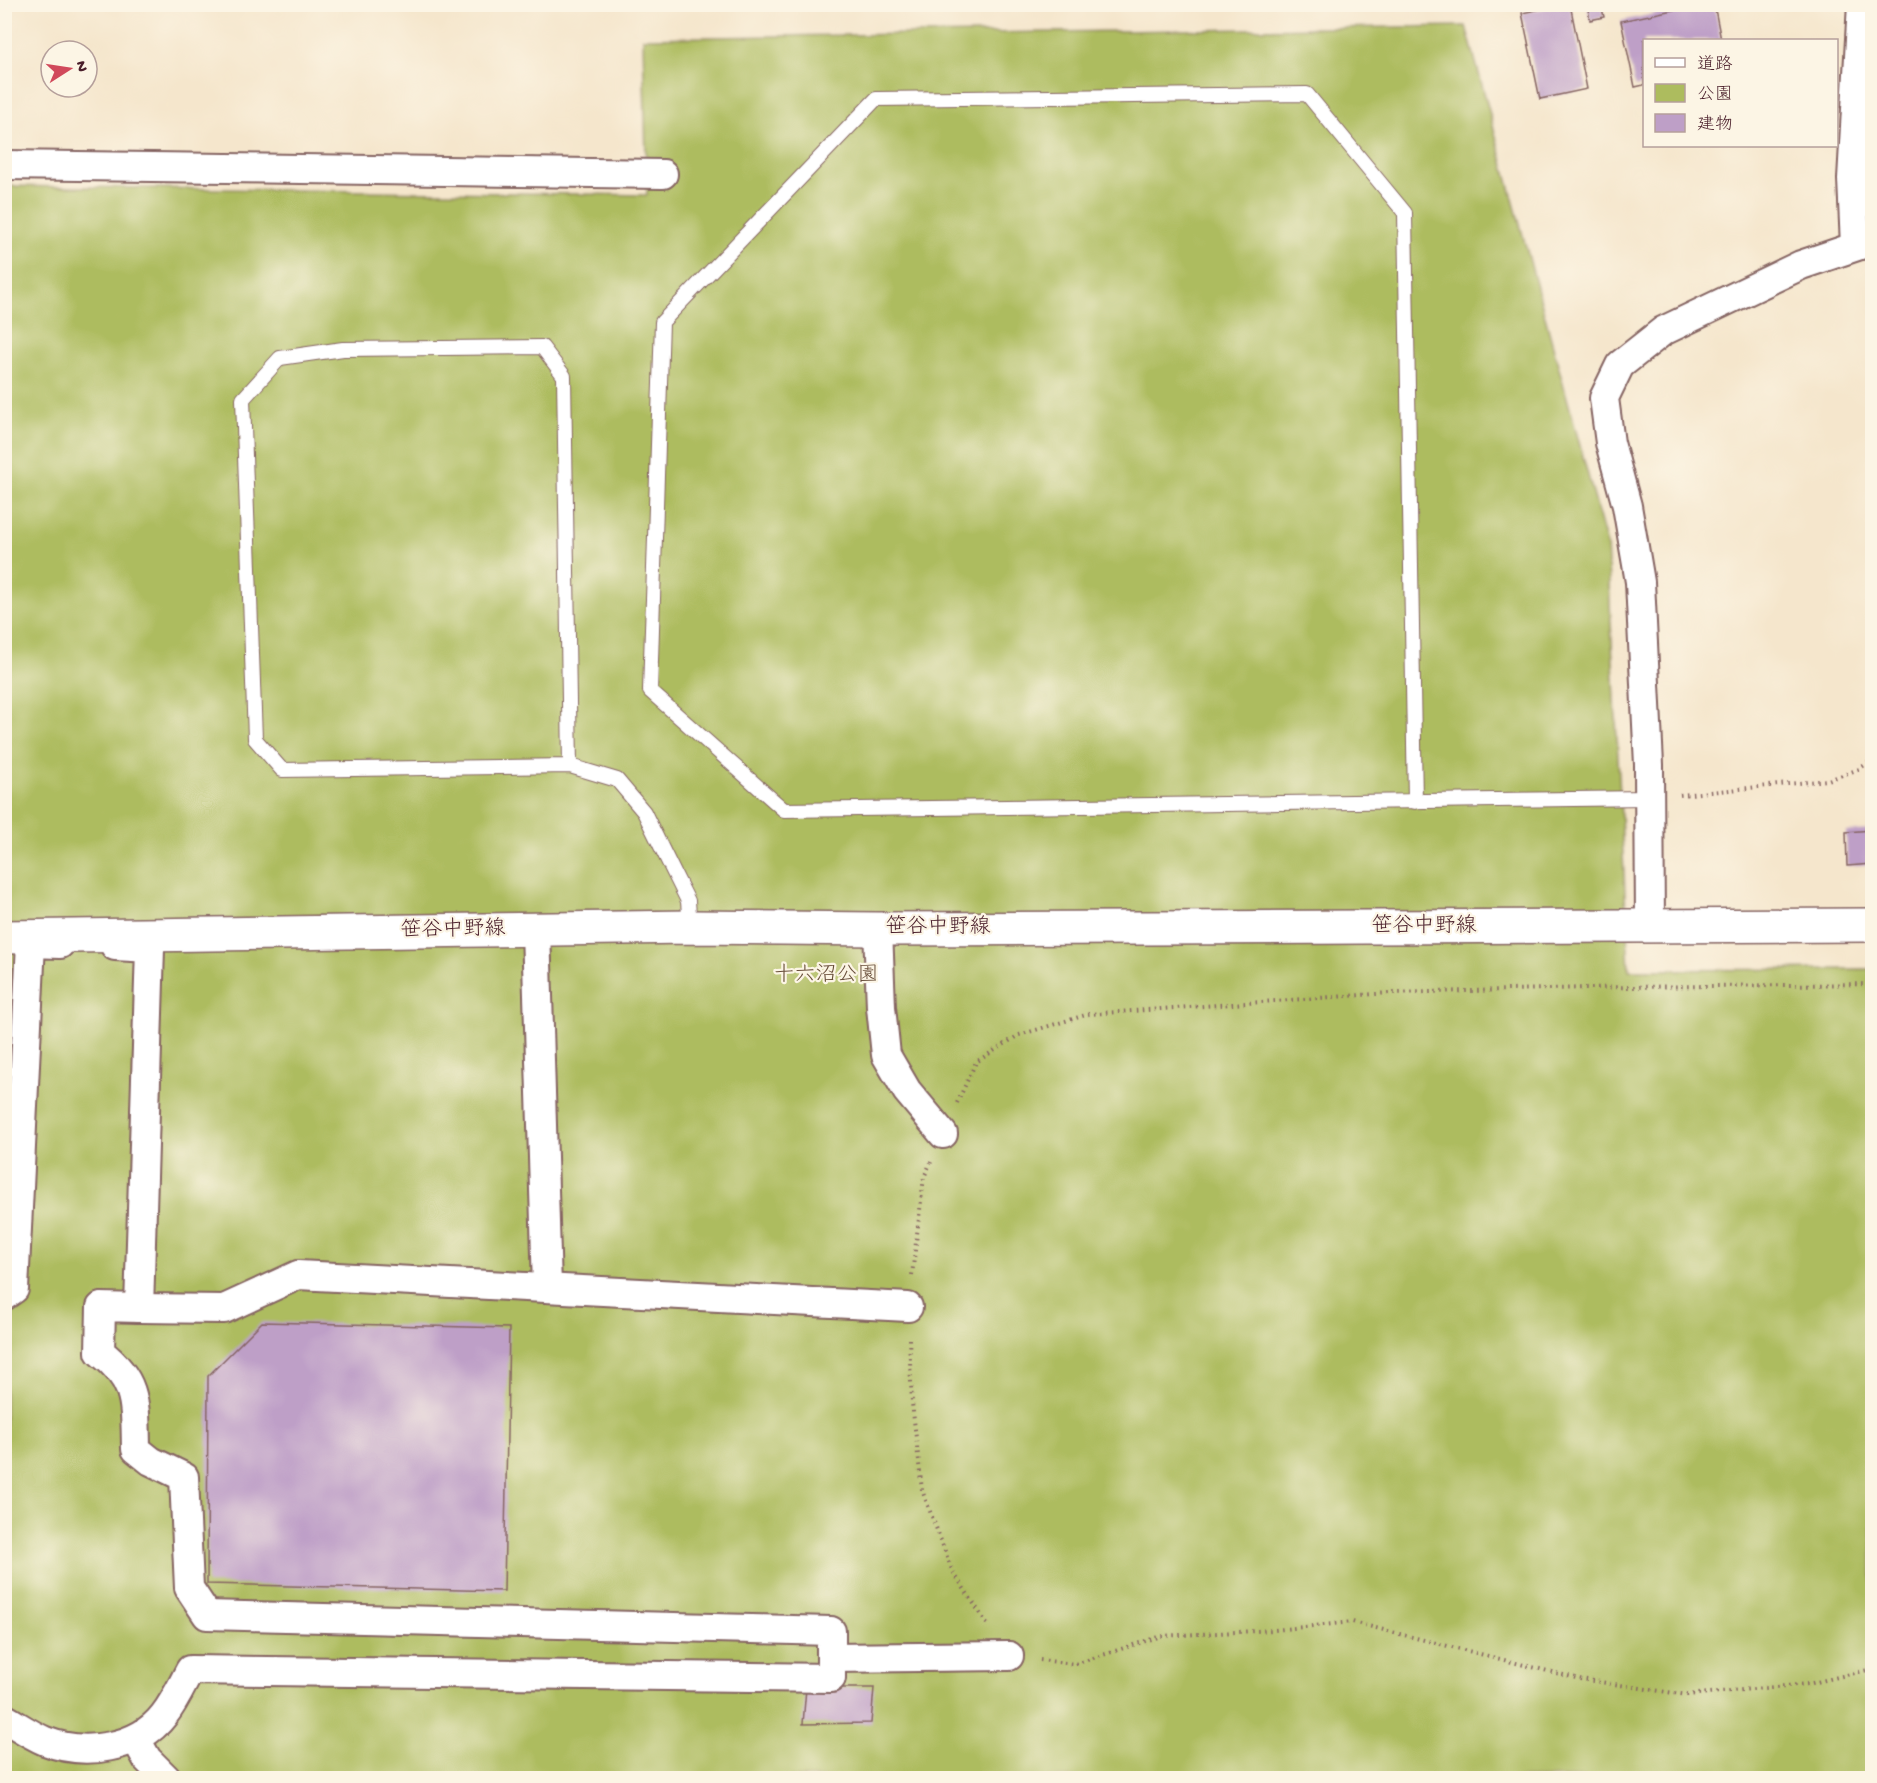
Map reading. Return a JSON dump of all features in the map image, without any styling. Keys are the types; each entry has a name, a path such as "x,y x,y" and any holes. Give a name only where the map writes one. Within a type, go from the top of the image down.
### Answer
{"street":[{"path":"1650,926 1649,765 1640,582 1627,506 1610,443 1604,398 1620,365 1663,331 1801,265 1864,244 1852,179 1862,4"},
{"path":"4,165 663,174"},
{"name":"笹谷中野線","path":"4,937 690,927 1872,926"},
{"path":"878,928 881,1007 886,1055 907,1091 943,1134"},
{"path":"536,930 547,1287"},
{"path":"4,1296 14,1289 31,943 150,948 139,1308"},
{"path":"4,1718 47,1742 76,1748 106,1747 136,1739 147,1732 164,1715 190,1670 831,1678 831,1631 207,1615 189,1588 184,1477 151,1461 136,1449 135,1401 125,1376 100,1352 101,1307 224,1309 298,1275 908,1306"},
{"path":"831,1658 1009,1656"},
{"path":"136,1739 147,1759 166,1779"}],"lane":[{"path":"1415,802 1405,213 1307,94 876,99 662,322 650,691 783,810 1415,802 1649,798"},
{"path":"570,766 564,376 542,348 343,349 280,358 243,399 255,739 282,770 570,766 617,780 644,812 688,901 690,927"}],"path":[{"path":"1649,798 1828,780 1859,769 1872,760"},
{"path":"1872,984 1389,993 1089,1014 1019,1035 976,1062 924,1177 908,1306 912,1403 922,1490 952,1570 1009,1656 1075,1664 1161,1636 1275,1630 1352,1622 1580,1679 1687,1695 1808,1684 1872,1670"}],"green space":[{"name":"十六沼公園","path":"1466,26 1607,545 1629,970 1872,969 1872,1778 5,1778 5,186 647,195 643,38"}],"building":[{"path":"1570,4 1587,89 1540,99 1522,13"},
{"path":"1587,4 1601,4 1604,17 1590,20"},
{"path":"1701,4 1714,4 1721,39 1643,39 1643,85 1635,87 1621,21"},
{"path":"1872,830 1872,864 1847,866 1846,832"},
{"path":"262,1322 509,1328 504,1591 207,1584 208,1376"},
{"path":"806,1688 874,1688 871,1723 803,1724"}]}
